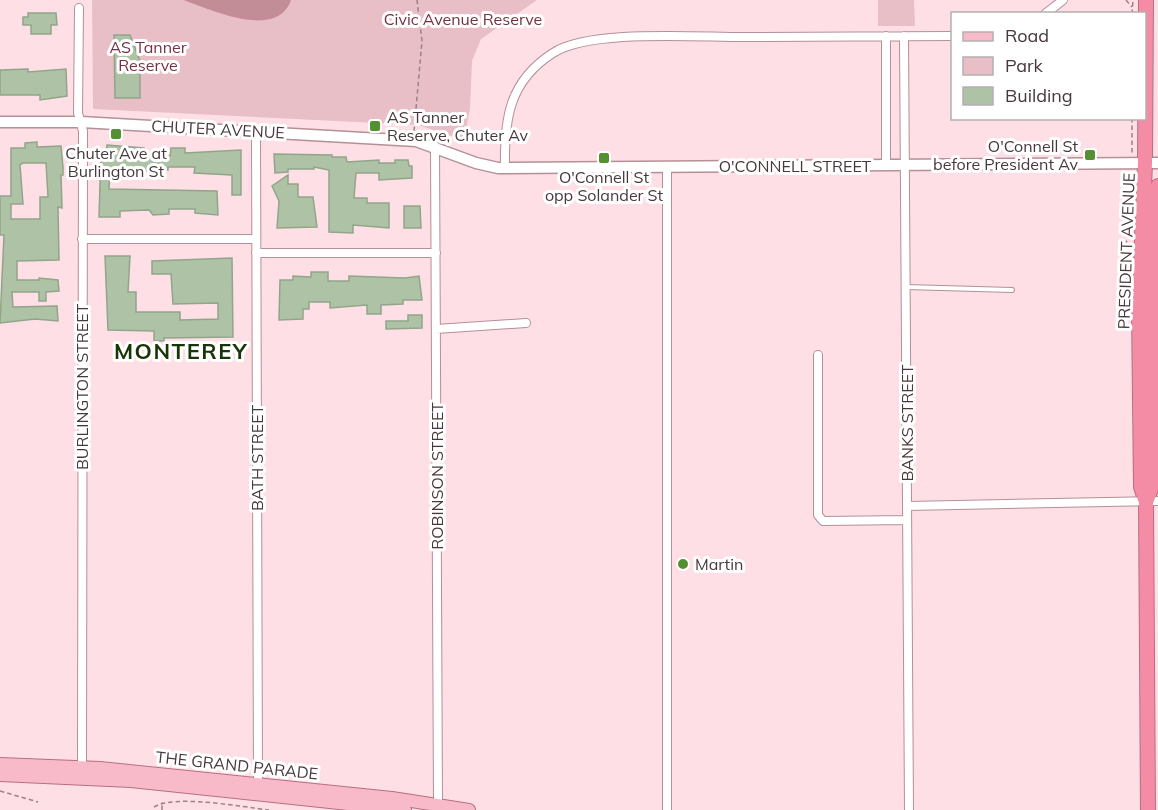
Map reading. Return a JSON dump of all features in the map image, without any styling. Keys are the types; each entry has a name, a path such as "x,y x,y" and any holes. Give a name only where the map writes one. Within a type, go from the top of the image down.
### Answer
{"highway":[{"name":"PRESIDENT AVENUE","path":"1146,0 1152,163 1149,330 1152,671 1148,810"},
{"name":"PRESIDENT AVENUE","path":"1149,330 1158,186"}],"main road":[{"name":"CHUTER AVENUE","path":"0,122 81,122 416,141 435,146"},
{"name":"O'CONNELL STREET","path":"435,146 476,163 505,168 1152,163"},
{"name":"THE GRAND PARADE","path":"0,764 82,766 258,784 469,810"},
{"name":"THE GRAND PARADE","path":"0,776 131,781 405,810"}],"street":[{"path":"1048,12 1063,0"},
{"name":"BURLINGTON STREET","path":"79,8 78,113 83,131 82,766"},
{"path":"886,36 886,166"},
{"name":"BANKS STREET","path":"904,36 909,810"},
{"path":"505,168 505,125 514,93 535,66 554,52 573,43 639,38 951,36"},
{"name":"BATH STREET","path":"256,132 258,784"},
{"name":"ROBINSON STREET","path":"435,146 438,805"},
{"path":"667,167 668,810"},
{"path":"82,238 256,239"},
{"path":"256,253 435,253"},
{"path":"436,329 526,322"},
{"path":"818,355 818,515 823,521 907,520"},
{"path":"907,506 1152,502"}],"lane":[{"path":"906,287 1012,290"}],"path":[{"path":"416,141 414,116 421,30 417,0"},
{"path":"1126,0 1133,8"},
{"path":"1132,12 1133,0"},
{"path":"1132,120 1132,151"},
{"path":"1127,311 1126,184 1129,177"},
{"path":"0,791 38,802"},
{"path":"154,807 162,802 211,803 269,810"},
{"path":"162,802 162,810"}],"green space":[{"name":"AS Tanner Reserve","path":"92,0 537,0 481,39 472,61 470,108 464,140 418,125 93,109"},
{"path":"878,0 914,0 915,26 878,26"}],"shaded area":[{"path":"183,0 291,0 283,12 272,19 258,20 225,15"}],"building":[{"path":"28,13 56,13 57,25 51,25 51,34 31,34 31,25 23,25 23,17 28,17"},
{"path":"114,35 130,35 140,61 140,98 115,98"},
{"path":"28,69 28,72 66,69 67,96 40,100 40,95 0,95 0,70"},
{"path":"37,142 37,147 61,146 63,175 61,175 62,208 58,207 59,260 17,261 17,280 39,280 39,278 58,280 59,291 46,292 46,301 39,301 39,292 12,292 13,307 57,306 58,321 35,319 0,323 4,235 0,235 0,196 11,196 11,148 25,148 25,143","holes":["46,163 48,197 40,197 40,219 11,219 11,204 23,204 20,165"]},
{"path":"107,145 144,148 144,156 170,156 171,148 185,148 185,153 241,150 241,195 232,195 232,175 194,173 195,167 110,172 109,189 217,191 218,215 195,213 195,209 169,209 169,214 153,215 149,210 120,211 120,217 99,217 101,151 106,151"},
{"path":"274,154 332,155 332,157 346,157 347,162 379,160 379,163 395,163 395,160 408,160 409,166 412,166 412,178 379,180 379,173 356,173 354,198 367,198 367,203 389,203 389,228 353,225 353,233 329,232 329,170 314,167 314,169 288,169 288,172 275,173"},
{"path":"288,175 288,184 298,184 298,197 313,197 317,227 277,228 279,201 272,186"},
{"path":"404,206 420,206 421,228 404,228"},
{"path":"105,256 130,256 128,292 136,292 136,312 180,312 180,320 218,319 218,303 173,304 171,274 152,274 152,261 232,258 233,337 164,338 164,341 154,341 154,331 108,330"},
{"path":"311,272 328,272 328,281 349,281 349,276 405,278 419,276 422,300 403,300 403,304 381,305 381,314 367,314 367,305 330,308 330,302 309,302 309,309 303,309 303,319 279,320 280,280 293,280 293,276 311,277"},
{"path":"408,315 422,315 422,328 386,329 386,321 408,321"}],"place":[{"name":"AS Tanner Reserve, Chuter Av","path":"375,126"},
{"name":"Chuter Ave at Burlington St","path":"116,134"},
{"name":"O'Connell St before President Av","path":"1090,155"},
{"name":"O'Connell St opp Solander St","path":"604,158"},
{"name":"Martin","path":"683,564"}],"district":[{"name":"MONTEREY","path":"181,351"}],"park label":[{"name":"Civic Avenue Reserve","path":"463,19"}]}
